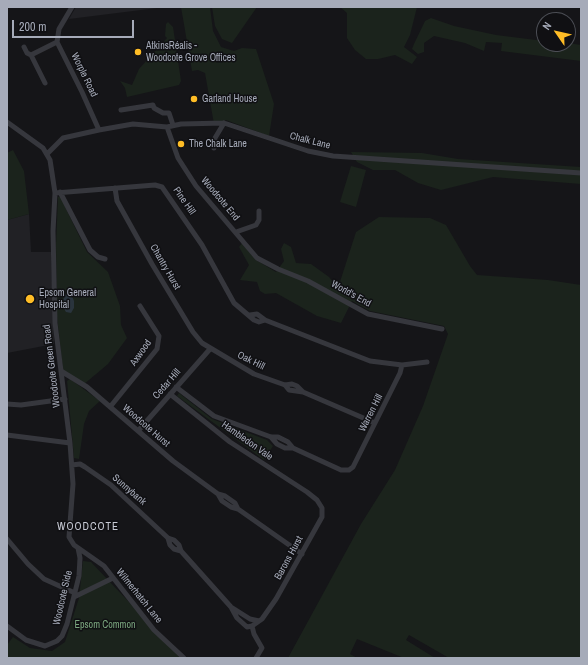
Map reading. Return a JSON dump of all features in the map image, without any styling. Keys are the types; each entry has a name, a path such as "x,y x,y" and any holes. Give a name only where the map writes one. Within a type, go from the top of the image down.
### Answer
{"street":[{"path":"31,55 57,42 59,29 72,7"},
{"name":"Worple Road","path":"57,42 82,92 98,130"},
{"path":"24,47 27,53 31,55 45,83"},
{"path":"121,110 153,105 154,108 163,113 169,113 170,126"},
{"path":"7,122 23,135 40,144 47,154"},
{"path":"214,148 215,138 224,123"},
{"name":"Chalk Lane","path":"47,154 54,145 63,138 98,130 133,124 170,126 224,123 322,155 443,163 468,167 581,173"},
{"name":"Woodcote End","path":"170,126 174,151 193,181 257,258 278,269"},
{"name":"Woodcote Green Road","path":"47,154 58,193 53,231 55,323 72,465 73,484 69,531 71,542 78,548"},
{"name":"Pine Hill","path":"58,193 155,185 162,187 202,245 234,303 241,310 250,315 257,314 265,320 370,361 402,365 427,362"},
{"name":"Chantry Hurst","path":"115,188 117,201 152,264 193,332 202,343 210,348"},
{"path":"58,193 90,250 98,257 105,259"},
{"path":"236,232 256,225 260,220 259,211"},
{"name":"World's End","path":"278,269 308,281 368,314 442,329"},
{"name":"Axwood","path":"110,407 153,356 159,343 156,331 140,306"},
{"name":"Oak Hill","path":"210,348 246,370 286,385 292,384 298,386 303,392 375,423"},
{"name":"Cedar Hill","path":"138,430 210,348"},
{"name":"Warren Hill","path":"176,387 214,416 271,437 277,444 285,448 293,448 341,470 349,470 353,467 400,373 402,365"},
{"name":"Woodcote Hurst","path":"61,371 88,387 173,461 218,494 226,496 235,503 238,509 302,554"},
{"name":"Hambledon Vale","path":"170,394 230,442 299,486 317,500"},
{"path":"7,404 21,405 65,399"},
{"path":"7,435 70,443"},
{"name":"Sunnybank","path":"72,465 80,464 111,485 168,538 174,549 181,551 231,607 243,624 252,626"},
{"name":"Barons Hurst","path":"259,621 276,600 322,518 322,508 317,500"},
{"path":"7,539 28,564 44,579 74,595 113,578"},
{"name":"Wilmerhatch Lane","path":"78,548 94,558 113,578 154,630 184,658"},
{"name":"Woodcote Side","path":"7,626 31,642 45,646 57,641 65,631 74,595 80,566 78,548"},
{"name":"Sunnybank","path":"231,607 250,619 259,621"},
{"path":"256,658 262,648 256,638 252,626 259,621"}],"shaded area":[{"path":"76,7 165,7 69,19"},
{"name":"Epsom General Hospital","path":"29,214 31,252 51,252 54,344 7,353 7,220"},
{"path":"68,294 72,296 74,301 74,308 71,313 66,312 63,307 64,295"}],"green space":[{"path":"181,7 210,7 213,31 221,47 234,51 242,48 256,49 274,104 269,136 226,120 214,124 205,73 198,70 192,71"},
{"path":"212,7 257,7 232,43 222,39 215,26"},
{"path":"340,7 417,7 410,35 404,47 417,57 412,64 395,55 378,59 366,59 355,50 347,38 347,13"},
{"path":"431,18 454,26 496,35 536,40 536,52 576,52 576,44 581,45 581,61 501,51 502,43 486,42 484,51 465,43 434,36 424,43 424,52 418,54 412,49 425,21"},
{"path":"168,22 173,27 181,81 179,85 127,97 125,88 120,81 132,85 139,69 167,38 165,36 166,24"},
{"path":"13,150 24,171 29,214 7,220 7,153"},
{"path":"351,152 422,153 458,159 581,167 581,184 493,177 441,190 418,183 395,170 373,170 357,162"},
{"path":"351,166 366,170 356,207 340,202"},
{"path":"61,196 87,252 108,272 120,306 121,325 127,338 108,364 83,385 63,370 57,317 56,246 58,197"},
{"path":"379,217 430,218 446,225 470,266 477,275 548,280 581,285 581,658 449,658 409,635 406,640 435,658 404,658 357,639 350,654 357,658 288,658 361,524 395,470 423,406 448,334 444,326 370,311 352,301 341,323 317,316 276,293 265,294 260,291 257,282 240,280 249,265 239,247 242,243 256,260 276,272 284,261 281,249 284,243 291,247 296,263 311,264 329,277 338,288 356,232"},
{"path":"70,379 100,401 89,411 84,424 79,459 74,458 67,381"},
{"path":"179,393 212,419 267,440 273,446 264,460 177,396"},
{"name":"Epsom Common","path":"83,561 91,562 182,658 7,658 7,645 13,637 30,648 52,651 65,642 79,598"}],"place":[{"name":"AtkinsRéalis - Woodcote Grove Offices","path":"138,52"},
{"name":"Garland House","path":"194,99"},
{"name":"The Chalk Lane","path":"181,144"},
{"name":"Epsom General Hospital","path":"30,299"}],"district":[{"name":"WOODCOTE","path":"88,527"}]}
